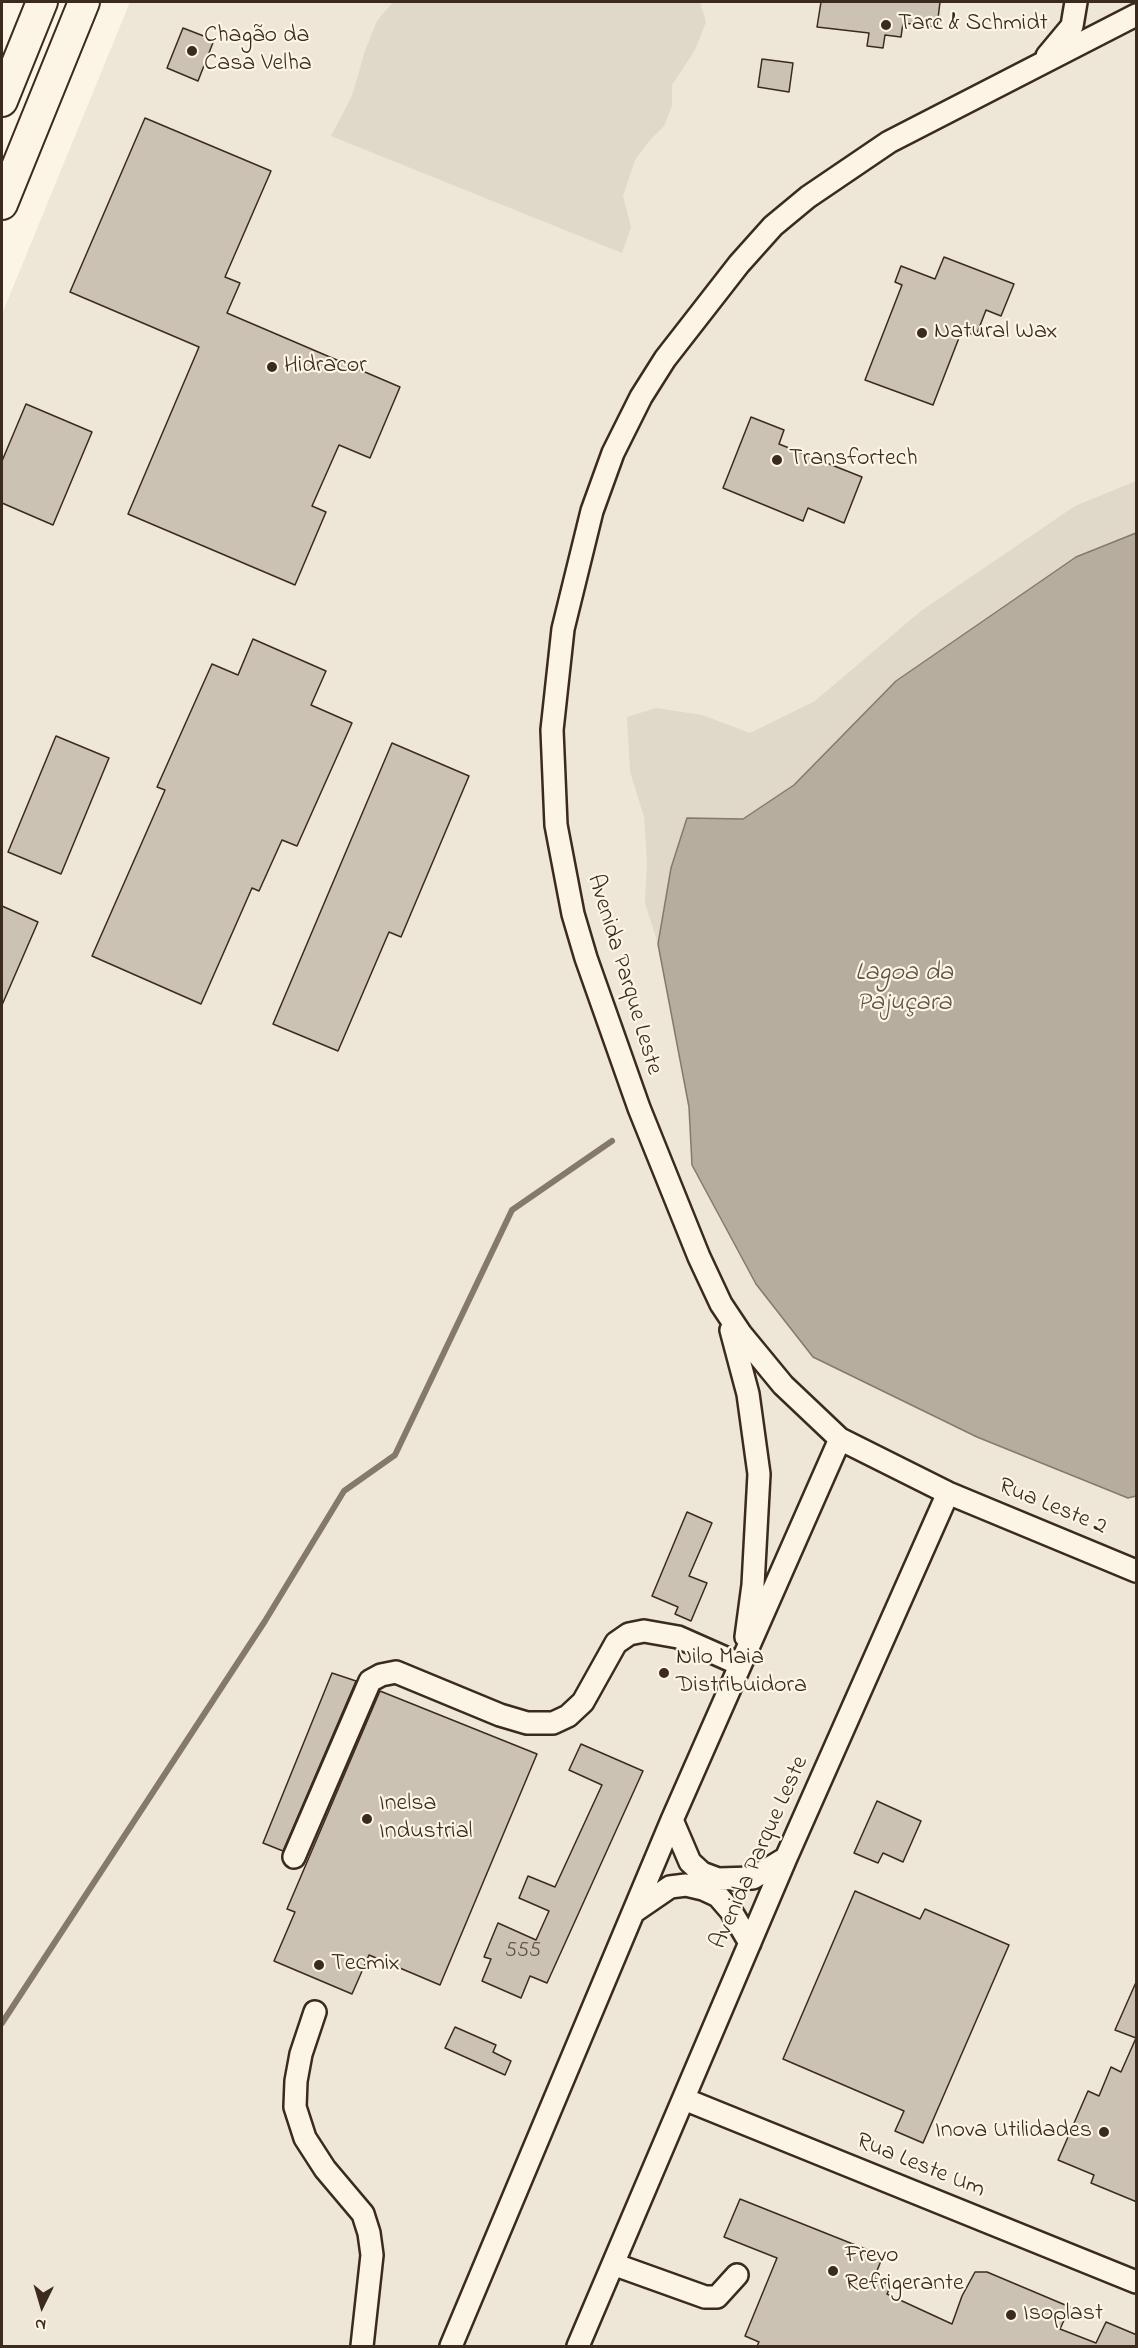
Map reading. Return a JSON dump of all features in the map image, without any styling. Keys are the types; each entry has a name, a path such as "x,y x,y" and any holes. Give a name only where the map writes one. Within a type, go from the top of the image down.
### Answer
{"highway":[{"path":"2,101 42,2"},
{"path":"2,204 84,2"}],"street":[{"name":"Avenida Parque Leste","path":"1041,63 1072,26 1076,2"},
{"name":"Avenida Parque Leste","path":"578,2346 786,1858 948,1493 840,1439 769,1369 721,1304 699,1257 610,1033 573,914 563,867 556,825 552,730 560,649 577,565 592,511 613,453 640,397 665,359 758,242 808,197 889,142 1137,15"},
{"path":"721,1304 738,1350 748,1394 759,1473 753,1584 741,1660"},
{"path":"451,2346 632,1913 741,1660 840,1439"},
{"name":"Rua Leste 2","path":"948,1493 1137,1571"},
{"path":"294,1857 370,1681 381,1675 396,1672 500,1715 527,1723 553,1724 568,1716 583,1702 616,1643 629,1634 644,1631 678,1637 741,1660"},
{"path":"672,1820 690,1862 702,1872 718,1879 753,1878 786,1858"},
{"path":"632,1913 658,1893 670,1887 687,1886 703,1889 718,1896 731,1911 750,1943"},
{"path":"315,2012 301,2054 295,2107 305,2138 325,2169 363,2214 369,2233 372,2255 362,2346"},
{"name":"Rua Leste Um","path":"684,2099 1137,2282"},
{"path":"614,2264 705,2297 717,2297 737,2275"}],"shaded area":[{"path":"130,2 1136,2 1136,2346 2,2346 2,314"},
{"path":"393,2 700,2 706,22 695,50 672,85 672,106 664,126 635,160 623,196 631,227 622,253 331,136 352,96 365,51 377,21"},
{"path":"1136,481 1136,533 1076,557 896,681 794,785 743,819 687,818 671,868 658,944 645,903 647,862 644,817 630,771 627,717 656,708 702,715 750,733 815,701 921,611 1075,506"}],"water":[{"name":"Lagoa da Pajuçara","path":"1136,533 1136,1496 1128,1498 977,1437 813,1357 756,1284 692,1165 689,1107 658,944 671,868 687,818 743,819 794,785 896,681 1076,557"}],"building":[{"name":"Tarc & Schmidt","path":"821,2 940,2 937,27 903,23 901,37 885,35 883,48 867,46 869,33 817,27"},
{"name":"Chagão da Casa Velha","path":"183,28 214,40 198,81 167,68"},
{"path":"762,59 793,63 789,92 758,87"},
{"name":"Hidracor","path":"145,118 271,171 225,277 240,283 227,313 400,387 370,458 339,445 312,506 326,512 295,585 128,514 199,347 70,292"},
{"name":"Natural Wax","path":"944,257 1014,284 1001,316 986,310 976,336 962,330 933,405 865,380 902,285 895,282 901,266 935,279"},
{"path":"26,404 92,432 53,525 2,503 2,461"},
{"name":"Transfortech","path":"751,417 784,430 779,444 862,477 844,523 808,508 803,521 723,488"},
{"path":"253,639 326,671 311,705 352,723 297,846 282,840 259,891 252,888 201,1004 92,956 165,790 157,787 212,664 238,675"},
{"path":"56,736 109,758 61,874 8,852"},
{"path":"392,743 469,776 401,937 389,932 338,1051 273,1024"},
{"path":"2,906 38,922 2,1005"},
{"path":"687,1512 712,1523 689,1576 707,1583 691,1621 675,1614 678,1607 652,1596"},
{"name":"Inelsa Industrial","path":"332,1673 356,1681 283,1851 263,1843"},
{"name":"Inelsa Industrial","path":"380,1691 537,1754 440,1985 369,1955 352,1994 274,1961 295,1912 287,1909"},
{"path":"581,1744 643,1771 547,1983 530,1976 521,1998 482,1981 491,1959 484,1957 498,1923 536,1940 549,1911 519,1898 528,1876 555,1887 602,1785 569,1770"},
{"path":"877,1801 921,1821 903,1862 883,1853 878,1863 854,1853"},
{"path":"855,1891 920,1919 925,1909 1009,1945 923,2143 895,2131 904,2111 783,2059"},
{"name":"Inova Utilidades","path":"1137,1980 1137,2202 1091,2183 1094,2175 1058,2160 1088,2091 1099,2096 1111,2067 1121,2072 1136,2038 1115,2030"},
{"path":"455,2027 496,2045 493,2052 511,2061 505,2075 445,2048"},
{"name":"Frevo Refrigerante","path":"740,2199 883,2256 874,2278 891,2285 887,2294 952,2324 962,2296 975,2272 987,2272 1070,2307 1060,2329 1096,2343 1106,2322 1137,2335 1137,2346 757,2346 759,2342 745,2336 777,2258 724,2237"}],"waterway":[{"path":"2,2023 265,1621 344,1491 395,1455 512,1210 612,1141"}],"place":[{"name":"Tarc & Schmidt","path":"886,25"},
{"name":"Chagão da Casa Velha","path":"192,51"},
{"name":"Natural Wax","path":"922,333"},
{"name":"Hidracor","path":"272,367"},
{"name":"Transfortech","path":"777,460"},
{"name":"Nilo Maia Distribuidora","path":"664,1673"},
{"name":"Inelsa Industrial","path":"367,1819"},
{"name":"Tecmix","path":"319,1965"},
{"name":"Inova Utilidades","path":"1104,2132"},
{"name":"Frevo Refrigerante","path":"833,2271"},
{"name":"Isoplast","path":"1011,2315"}]}
